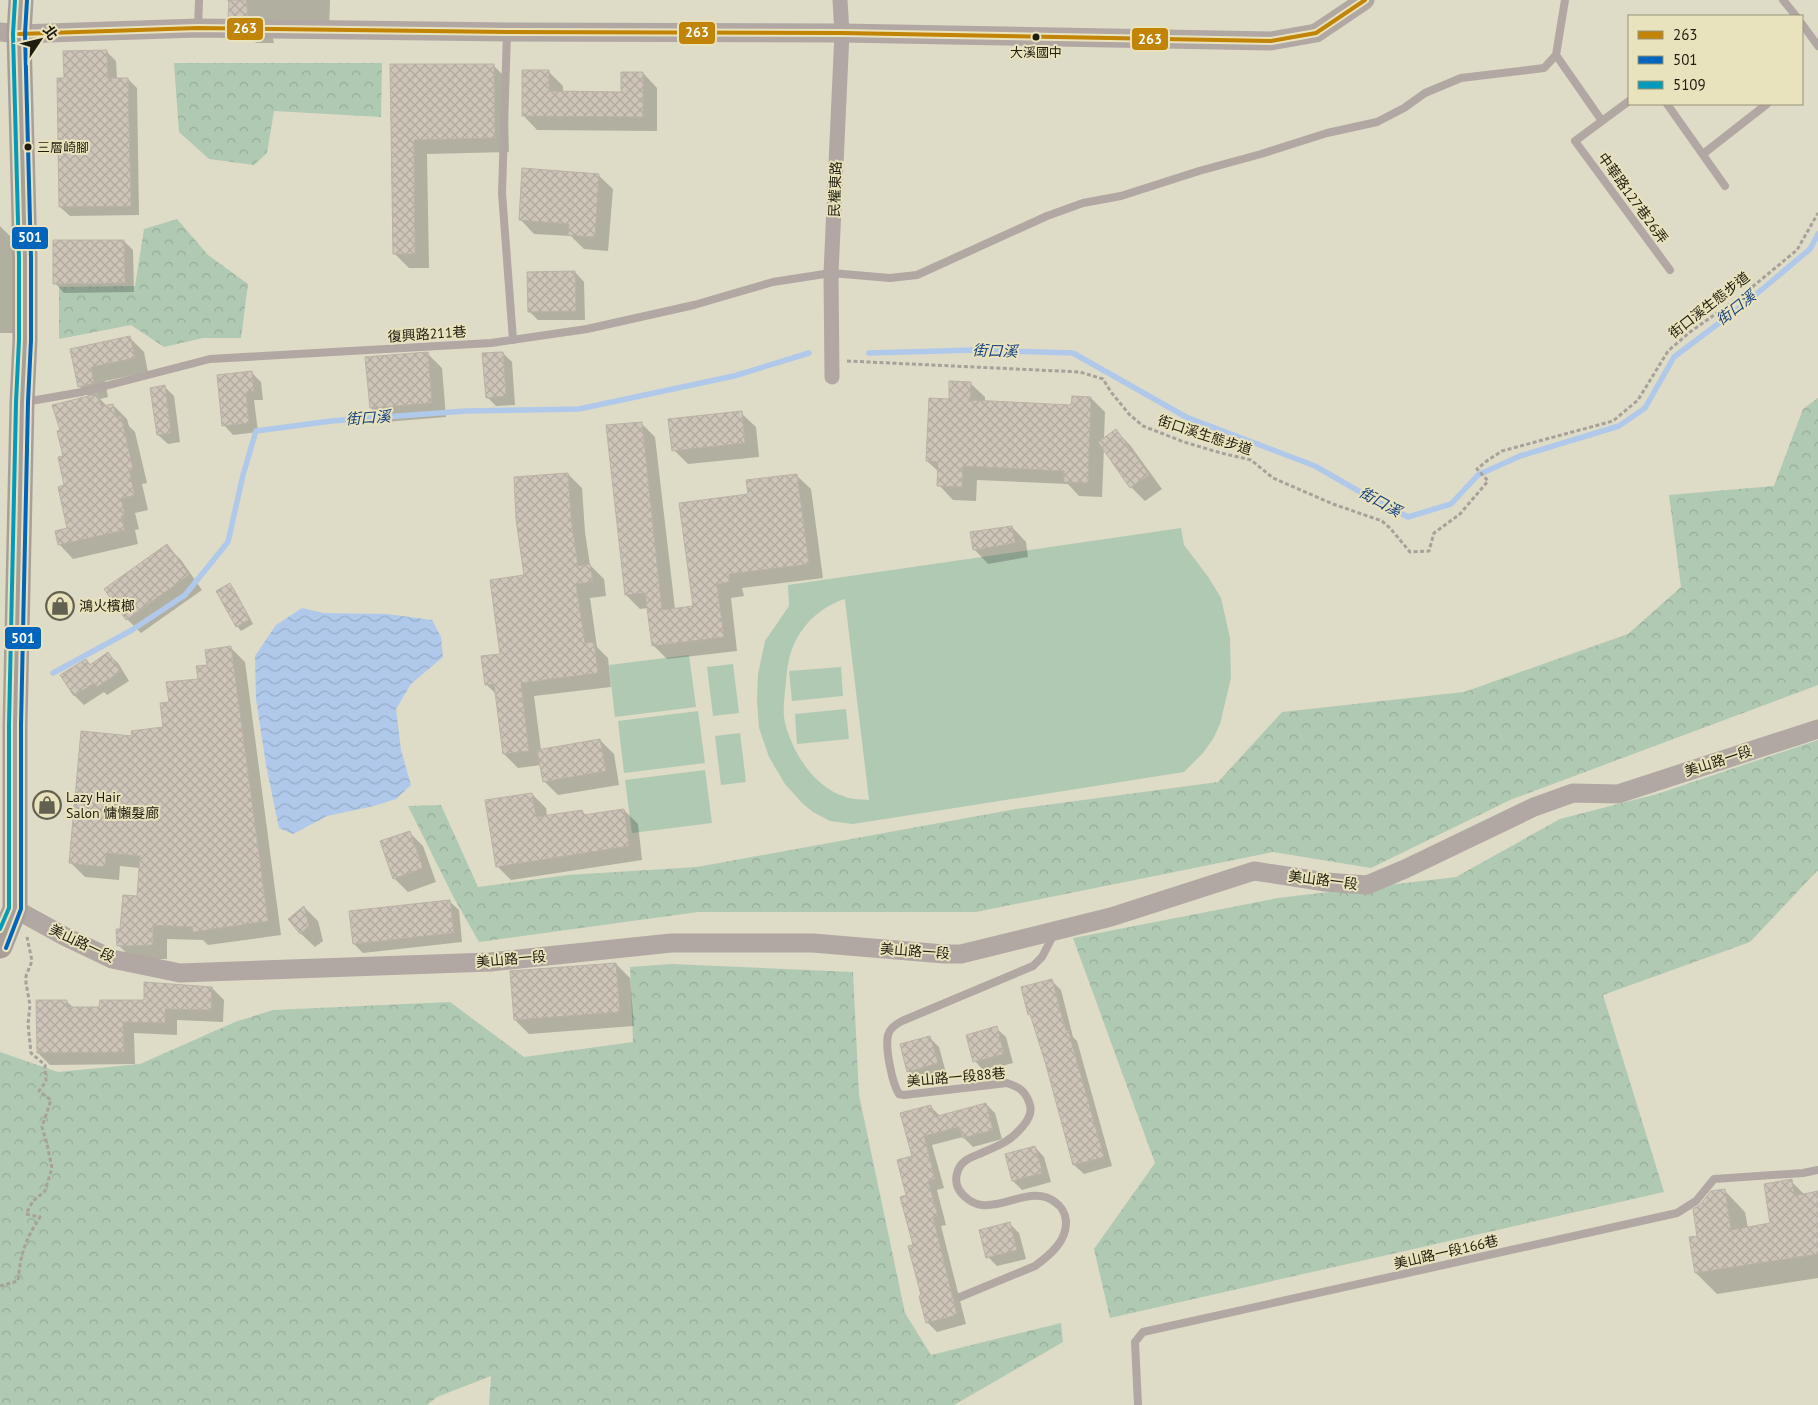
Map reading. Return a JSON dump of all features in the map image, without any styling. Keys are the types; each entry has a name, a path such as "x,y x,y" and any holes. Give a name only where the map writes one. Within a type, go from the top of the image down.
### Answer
{"main road":[{"path":"0,946 14,909 15,706 25,340 25,258 10,33 21,0"}],"street":[{"name":"民權東路","path":"832,377 832,273 842,33 840,0"},
{"path":"10,33 198,28 507,32 842,33 1270,41 1316,33 1365,0"},
{"name":"美山路一段","path":"14,909 64,936 112,958 180,973 490,962 671,943 813,943 961,954 1111,917 1254,871 1326,882 1367,885 1405,869 1534,807 1573,793 1618,794 1818,728"}],"lane":[{"path":"198,28 199,0"},
{"path":"1566,0 1556,55 1602,121 1628,102"},
{"path":"1783,0 1795,15"},
{"path":"1803,25 1818,46"},
{"path":"507,32 502,193 513,340"},
{"name":"復興路211巷","path":"22,402 82,392 210,359 513,340 587,329 694,304 773,282 832,273 890,278 917,276 1047,216 1083,203 1121,196 1199,170 1377,122 1404,108 1425,93 1461,78 1544,68 1556,55"},
{"path":"1667,105 1725,186"},
{"path":"1702,154 1766,105"},
{"name":"中華路127巷26弄","path":"1602,121 1576,141 1670,270"},
{"name":"美山路一段88巷","path":"960,1297 1035,1266 1044,1259 1064,1238 1066,1228 1064,1211 1048,1196 1032,1196 995,1205 981,1205 970,1201 960,1192 956,1182 958,1169 965,1161 1003,1145 1014,1136 1027,1121 1031,1109 1028,1098 1020,1087 1006,1083 904,1095 899,1094 895,1088 887,1046 889,1033 894,1026 902,1021 1033,966 1042,957 1056,931"},
{"name":"美山路一段166巷","path":"1138,1405 1135,1342 1143,1332 1677,1213 1696,1201 1714,1179 1804,1173 1818,1170"}],"path":[{"name":"街口溪生態步道","path":"846,361 1080,372 1103,379 1129,414 1143,426 1212,450 1251,460 1273,478 1333,504 1382,521 1410,552 1428,551 1434,533 1460,514 1488,481 1477,469 1502,451 1613,421 1638,400 1668,351 1690,332 1740,297 1797,250 1818,213"},
{"path":"0,1286 18,1281 20,1257 29,1233 40,1217 26,1214 33,1202 45,1191 52,1168 42,1127 51,1100 39,1091 46,1081 45,1065 31,1053 28,1024 30,1005 26,976 32,960 27,937 14,909"}],"green space":[{"path":"174,63 382,63 381,117 274,111 267,153 254,165 209,159 179,132"},
{"path":"177,219 208,255 248,284 241,338 203,338 164,347 131,325 59,339 59,287 135,286 144,229"},
{"path":"1818,398 1818,685 1510,800 1371,868 1273,852 976,912 698,912 479,942 454,898 408,806 441,805 478,887 568,875 697,867 1016,809 1218,782 1282,712 1464,692 1628,634 1681,587 1669,495 1774,486 1803,409"},
{"path":"1181,528 1184,545 1209,578 1221,598 1230,638 1231,678 1220,724 1213,739 1203,753 1184,772 853,824 830,821 813,812 802,803 785,784 769,757 759,728 758,674 765,641 789,606 788,585","holes":["845,600 869,800 852,799 835,793 815,778 800,758 789,735 784,718 788,666 796,640 810,620 822,610"]},
{"path":"689,655 696,707 615,717 609,665"},
{"path":"733,664 739,713 713,716 707,667"},
{"path":"841,667 843,696 792,701 789,671"},
{"path":"846,709 849,739 797,744 795,714"},
{"path":"698,711 705,763 624,773 618,721"},
{"path":"740,733 746,782 721,785 715,736"},
{"path":"1818,740 1818,870 1750,942 1603,995 1664,1192 1110,1318 1094,1249 1155,1163 1073,938 1278,898 1456,877 1560,819 1657,794"},
{"path":"705,770 712,823 632,833 625,780"},
{"path":"672,964 853,972 859,1095 905,1313 931,1355 1061,1323 1063,1342 954,1405 489,1405 491,1376 437,1397 427,1405 0,1405 0,1052 58,1072 140,1064 235,1022 273,1010 450,1002 524,1057 633,1042 630,967"}],"water":[{"path":"302,608 324,613 387,614 432,620 441,637 443,657 411,684 396,709 401,750 411,785 396,799 374,806 327,816 293,834 279,828 266,765 256,699 255,656 276,625"}],"building":[{"path":"229,0 246,0 248,17 228,17"},
{"path":"107,50 108,78 128,78 131,206 59,207 57,78 64,78 63,51"},
{"path":"390,64 494,64 495,138 414,140 415,254 393,254"},
{"path":"522,70 549,70 549,91 621,92 621,72 643,72 643,117 522,116"},
{"path":"522,168 599,174 595,237 568,235 569,224 519,220"},
{"path":"53,240 124,240 125,283 53,284"},
{"path":"575,271 576,311 528,312 527,272"},
{"path":"130,336 135,358 91,367 94,383 78,387 70,349"},
{"path":"428,352 432,403 370,408 365,357"},
{"path":"503,352 506,396 486,398 482,353"},
{"path":"252,371 254,391 246,392 249,423 222,426 217,375"},
{"path":"949,381 971,382 970,400 1071,405 1072,396 1091,397 1088,483 1064,482 1064,471 963,466 962,487 937,486 938,462 926,461 929,398 949,399"},
{"path":"165,385 171,433 157,435 150,388"},
{"path":"97,394 101,406 113,404 116,417 121,416 133,469 129,470 135,495 121,499 125,515 121,516 125,530 58,545 55,531 67,528 58,487 64,485 58,457 63,456 57,431 60,430 52,405"},
{"path":"742,411 745,443 672,451 668,419"},
{"path":"642,422 662,610 693,606 679,503 748,494 746,480 797,474 809,564 729,574 730,582 717,584 724,637 652,646 645,593 625,595 606,425"},
{"path":"1116,429 1149,475 1130,488 1098,442"},
{"path":"568,473 571,517 578,566 590,564 593,582 576,584 585,643 594,642 598,673 521,683 529,751 503,754 494,684 485,685 481,656 500,654 490,580 524,575 516,519 514,477"},
{"path":"1012,526 1015,543 973,550 970,532"},
{"path":"167,544 189,575 126,620 104,589"},
{"path":"230,583 250,619 236,627 216,591"},
{"path":"231,646 268,921 193,932 192,927 153,925 153,945 117,946 116,929 120,929 123,895 137,896 140,856 106,853 105,867 69,863 81,731 132,736 131,731 163,727 160,703 169,702 166,682 198,679 196,666 207,665 205,650"},
{"path":"108,652 121,671 97,687 94,683 74,696 60,675 86,659 90,665"},
{"path":"600,739 606,771 543,782 537,750"},
{"path":"532,793 536,817 582,810 583,815 624,809 629,846 496,867 485,800"},
{"path":"410,831 423,868 393,879 380,841"},
{"path":"450,900 454,933 353,944 349,911"},
{"path":"304,906 309,926 300,934 288,919"},
{"path":"616,963 620,1012 514,1020 510,971"},
{"path":"1052,979 1104,1157 1073,1165 1046,1065 1030,1014 1028,1015 1021,987"},
{"path":"144,982 212,987 211,1010 165,1009 165,1023 123,1022 124,1052 37,1053 36,1000 67,1000 67,1007 99,1007 100,1000 144,1000"},
{"path":"997,1026 1004,1054 973,1062 966,1035"},
{"path":"930,1036 938,1063 907,1072 900,1044"},
{"path":"986,1103 993,1130 963,1138 959,1127 924,1136 935,1179 928,1181 938,1216 933,1217 957,1315 926,1323 919,1296 921,1295 908,1246 913,1245 900,1197 906,1195 897,1160 912,1156 900,1113 931,1105 934,1117"},
{"path":"1035,1146 1043,1173 1012,1181 1005,1154"},
{"path":"1792,1179 1794,1196 1818,1191 1818,1254 1695,1273 1689,1237 1697,1236 1693,1209 1700,1205 1711,1191 1725,1189 1731,1230 1770,1223 1764,1184"},
{"path":"1010,1222 1017,1250 986,1258 979,1230"}],"waterway":[{"name":"街口溪","path":"869,353 975,350 1073,353 1186,417 1315,466 1408,517 1451,504 1478,475 1520,456 1619,426 1645,408 1674,357 1747,302 1810,249 1818,234"},
{"name":"街口溪","path":"53,673 132,630 185,595 228,542 243,475 256,431 331,421 466,411 579,409 734,376 809,353"}],"transit line":[{"name":"5109","path":"0,929 9,908 9,725 19,340 19,258 13,34 15,0"},
{"name":"501","path":"6,948 21,909 21,725 31,340 31,258 25,34 27,0"},
{"name":"263","path":"19,34 198,28 507,32 842,33 1271,41 1316,33 1365,0"}],"place":[{"name":"大溪國中","path":"1036,37"},
{"name":"三層崎腳","path":"28,147"},
{"name":"鴻火檳榔","path":"60,606"},
{"name":"Lazy Hair Salon 慵懶髮廊","path":"47,805"}]}
